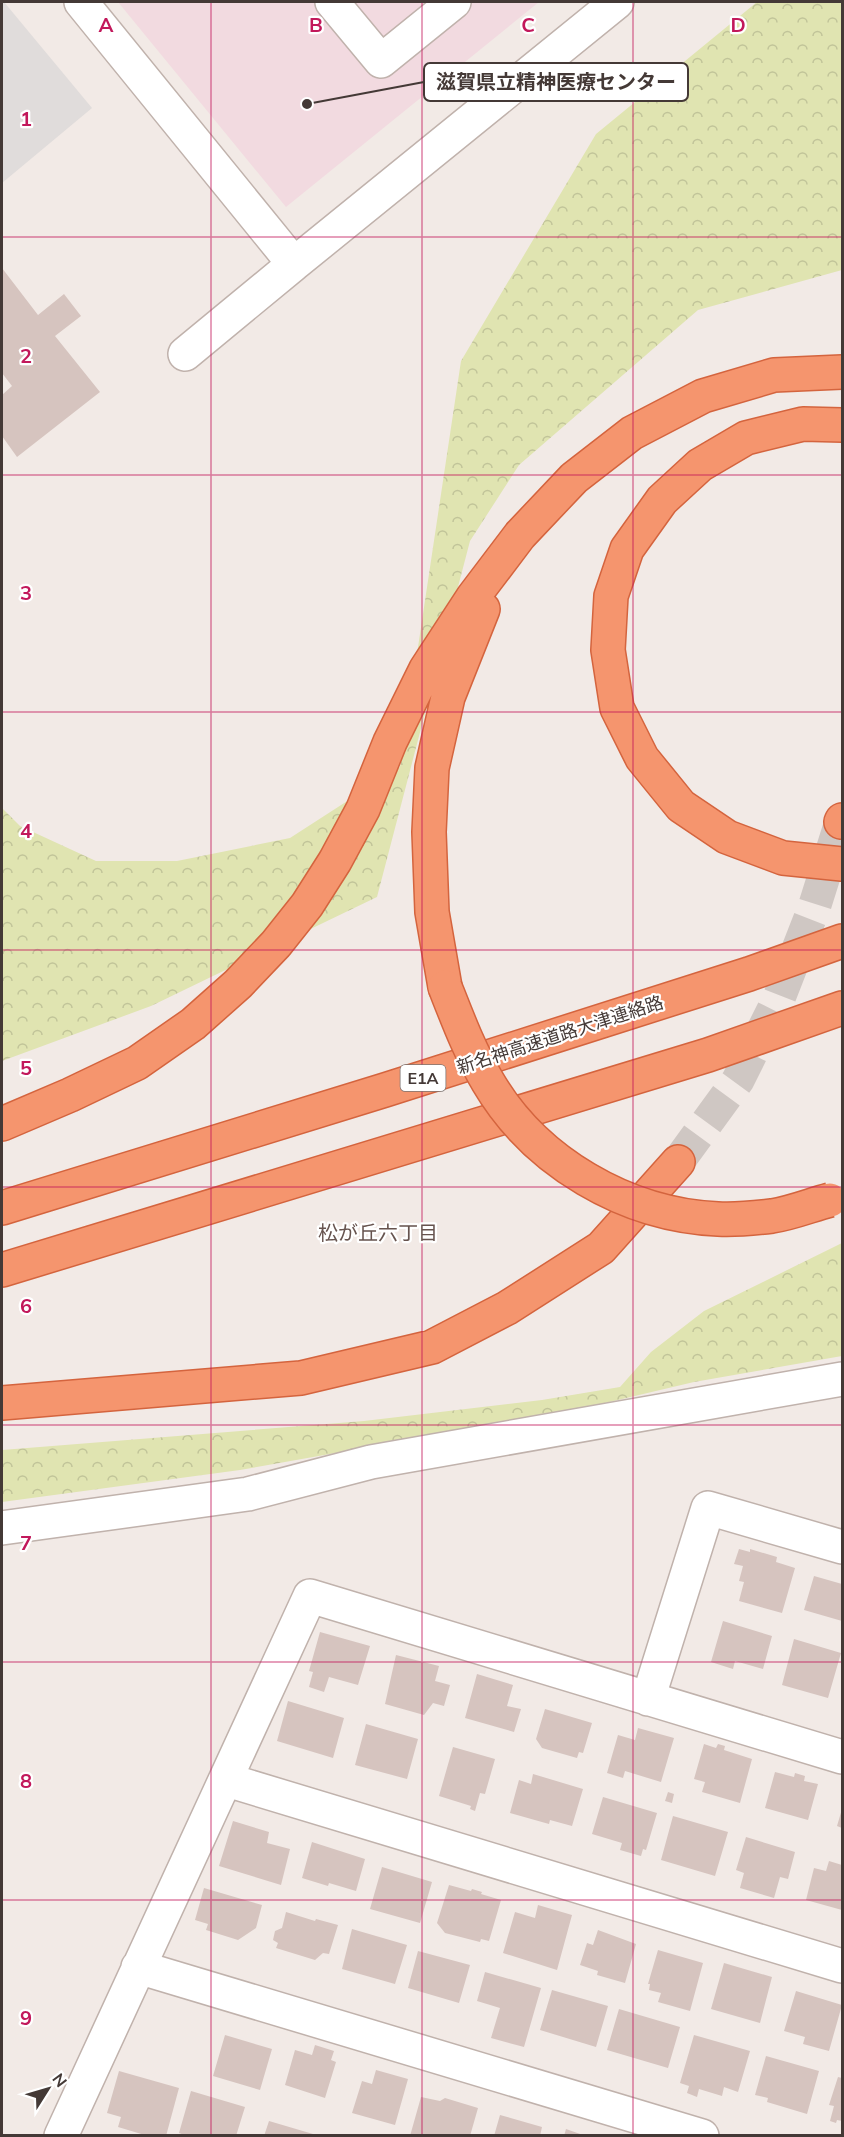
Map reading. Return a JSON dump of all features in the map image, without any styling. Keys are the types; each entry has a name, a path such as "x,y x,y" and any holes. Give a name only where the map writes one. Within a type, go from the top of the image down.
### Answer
{"highway":[{"path":"2,1124 136,1063 193,1024 238,984 276,944 307,904 335,861 363,809 390,742 426,669 473,597 520,535 574,478 632,434 703,396 774,375 843,372"},
{"path":"843,425 803,424 746,438 699,465 662,500 627,549 611,596 608,650 617,708 642,758 681,806 727,837 783,858 843,864"},
{"path":"520,535 476,623 448,697 432,768 429,832 432,912 446,987 462,1031 489,1084 522,1128 564,1165 610,1193 666,1212 718,1219 775,1215 836,1198"},
{"name":"新名神高速道路大津連絡路","path":"2,1208 420,1080 738,978 843,941"},
{"path":"2,1270 708,1055 843,1008"},
{"path":"2,1403 302,1378 432,1347 507,1308 601,1248 678,1162"}],"street":[{"path":"81,2 294,264"},
{"path":"332,2 381,61 454,2"},
{"path":"185,354 617,2"},
{"path":"2,1528 248,1494 371,1462 843,1379"},
{"path":"648,1699 708,1508 843,1547"},
{"path":"61,2136 310,1596 843,1757"},
{"path":"227,1780 843,1966"},
{"path":"138,1967 702,2136"}],"shaded area":[{"path":"2,2 92,108 2,183"},
{"path":"118,2 539,2 286,207"}],"green space":[{"path":"757,2 842,2 842,270 698,310 519,465 470,541 377,897 151,1006 2,1061 2,808 20,826 96,861 177,861 290,838 400,767 461,361 596,134"},
{"path":"842,1243 842,1356 694,1382 567,1412 240,1470 2,1502 2,1450 364,1421 542,1400 620,1387 651,1352 704,1311"}],"building":[{"path":"2,268 38,315 64,294 81,316 55,336 100,392 17,457 2,436 2,395 12,386 2,373"},
{"path":"739,1549 750,1552 750,1549 777,1557 776,1562 795,1568 782,1613 739,1601 744,1582 739,1581 743,1566 734,1564"},
{"path":"814,1576 842,1584 842,1621 804,1610"},
{"path":"723,1621 772,1636 763,1669 735,1661 733,1669 711,1662"},
{"path":"320,1632 370,1646 358,1685 329,1677 324,1692 309,1687 313,1672 309,1671"},
{"path":"794,1639 841,1653 828,1698 782,1685"},
{"path":"396,1655 439,1666 435,1681 450,1685 444,1706 433,1703 424,1715 385,1704"},
{"path":"477,1674 513,1685 507,1706 521,1709 514,1732 465,1718"},
{"path":"288,1701 344,1718 333,1758 277,1741"},
{"path":"545,1709 592,1723 583,1753 579,1752 577,1758 542,1748 536,1739"},
{"path":"366,1724 418,1739 407,1779 355,1765"},
{"path":"638,1728 674,1738 661,1782 625,1771 623,1778 607,1773 618,1735 635,1740"},
{"path":"704,1744 716,1748 718,1744 725,1746 724,1750 752,1759 740,1803 702,1792 705,1782 694,1779"},
{"path":"453,1747 495,1759 485,1794 480,1793 475,1811 470,1809 471,1806 439,1796"},
{"path":"775,1772 794,1777 795,1773 805,1776 804,1781 818,1784 808,1820 765,1808"},
{"path":"533,1774 583,1789 572,1826 550,1820 549,1824 510,1813 519,1780 531,1784"},
{"path":"668,1792 674,1794 672,1803 665,1801"},
{"path":"603,1797 657,1813 646,1850 643,1849 641,1856 620,1850 622,1843 592,1834"},
{"path":"842,1809 842,1828 837,1826"},
{"path":"673,1816 728,1832 715,1876 661,1860"},
{"path":"233,1821 269,1832 267,1843 290,1849 281,1885 219,1866"},
{"path":"746,1837 795,1852 788,1879 780,1877 774,1898 740,1888 744,1873 736,1870"},
{"path":"312,1842 365,1859 356,1891 302,1878"},
{"path":"829,1861 842,1865 842,1910 806,1900 814,1868 826,1871"},
{"path":"382,1867 432,1882 420,1923 370,1909"},
{"path":"449,1885 471,1891 472,1889 501,1900 489,1941 481,1939 480,1942 445,1933 437,1923"},
{"path":"204,1888 262,1905 256,1928 238,1940 206,1930 208,1924 195,1920"},
{"path":"538,1905 572,1915 557,1970 503,1953 515,1912 535,1918"},
{"path":"286,1912 338,1925 329,1954 323,1953 315,1960 276,1948 278,1943 273,1940 275,1931 282,1928"},
{"path":"352,1929 407,1945 395,1984 342,1969"},
{"path":"598,1930 636,1944 625,1983 597,1975 598,1971 580,1965 587,1943 593,1945"},
{"path":"658,1950 703,1963 690,2011 658,2002 661,1993 649,1990 650,1984 648,1984"},
{"path":"418,1951 470,1965 459,2003 408,1988"},
{"path":"724,1963 772,1977 760,2023 711,2009"},
{"path":"485,1972 541,1988 524,2047 491,2038 500,2008 477,2001"},
{"path":"552,1990 608,2006 596,2047 540,2030"},
{"path":"796,1991 842,2005 829,2051 803,2044 805,2037 784,2031"},
{"path":"619,2009 680,2027 668,2068 607,2050"},
{"path":"225,2035 272,2049 260,2090 213,2076"},
{"path":"694,2035 750,2051 738,2092 724,2087 722,2096 699,2089 697,2097 687,2093 689,2086 680,2083"},
{"path":"315,2045 334,2051 331,2060 336,2062 325,2098 285,2085 295,2050 312,2055"},
{"path":"766,2056 819,2071 807,2114 767,2102 768,2098 755,2095"},
{"path":"376,2070 408,2079 395,2125 352,2113 362,2081 372,2084"},
{"path":"119,2071 179,2088 166,2136 148,2136 118,2127 121,2117 107,2113"},
{"path":"838,2077 842,2078 842,2121 837,2120 836,2123 830,2121 834,2106 829,2105"},
{"path":"191,2091 245,2107 236,2136 187,2136 179,2133"},
{"path":"421,2097 440,2101 445,2098 478,2108 470,2136 410,2136"},
{"path":"500,2115 542,2127 540,2136 494,2136"},
{"path":"269,2121 313,2134 312,2136 264,2136"},
{"path":"566,2129 583,2135 583,2136 564,2136"}],"tunnel":[{"path":"678,1162 738,1080 779,998 814,908 841,822"}],"place":[{"name":"滋賀県立精神医療センター","path":"307,104"}],"district":[{"name":"松が丘六丁目","path":"378,1233"}]}
